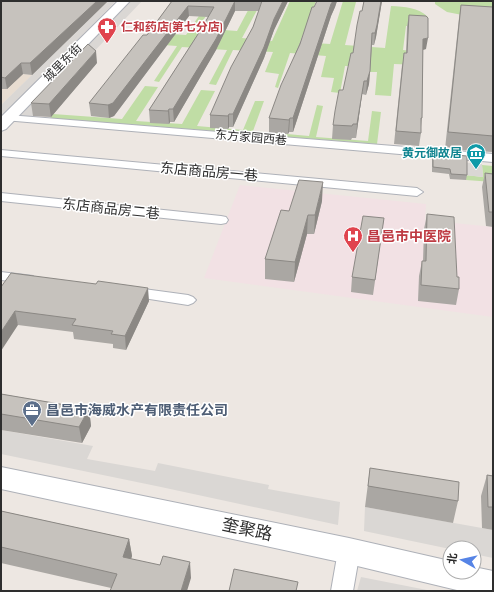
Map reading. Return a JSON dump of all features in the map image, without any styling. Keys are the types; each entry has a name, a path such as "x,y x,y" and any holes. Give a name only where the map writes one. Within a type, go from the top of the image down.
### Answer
{"street":[{"name":"城里东街","path":"5,122 124,1"},
{"name":"东方家园西巷","path":"5,122 493,158"},
{"name":"东店商品房一巷","path":"1,153 417,192"},
{"name":"东店商品房二巷","path":"1,197 221,220"},
{"path":"1,276 44,281"},
{"path":"118,290 188,300"},
{"name":"奎聚路","path":"1,478 349,551 493,585"},
{"path":"342,591 349,551"}],"shaded area":[{"path":"108,1 116,1 1,118 1,105"},
{"path":"129,1 142,1 32,117 19,116"},
{"path":"1,72 32,75 1,105"},
{"path":"443,161 482,164 483,177 444,173"},
{"name":"昌邑市中医院","path":"240,185 426,204 425,220 493,227 493,317 204,278"},
{"path":"1,430 93,446 87,459 155,471 158,463 269,485 268,489 340,502 338,525 1,454"},
{"path":"365,507 493,530 493,558 482,556 482,540 442,540 442,547 364,531"},
{"path":"361,577 432,591 357,591"}],"green space":[{"path":"209,1 216,1 198,28 237,31 253,1 262,1 242,38 272,41 290,1 316,1 300,42 330,44 343,1 356,2 345,45 385,48 391,6 416,9 428,17 427,27 406,26 403,50 422,52 422,65 394,64 391,96 375,95 377,72 370,72 370,67 345,66 340,93 331,92 334,78 321,77 326,56 290,53 278,88 275,87 279,74 265,72 273,52 233,50 216,85 209,84 227,50 182,47 159,82 154,81 177,46 149,44 157,33 186,35"},
{"path":"435,1 493,1 493,21 447,12 435,4"},
{"path":"145,86 158,87 136,121 182,124 201,90 215,91 197,126 243,130 255,101 264,101 253,131 309,136 317,105 323,106 316,137 368,141 372,111 381,112 377,144 50,118 53,114 122,119"},
{"path":"482,165 493,166 493,182 466,180 466,175 483,177"}],"building":[{"path":"1,1 97,1 30,63 21,63 5,78 1,77"},
{"path":"172,1 235,1 216,39 173,109 169,109 168,111 149,110 214,7 188,6 113,103 108,105 89,103 143,35 147,35"},
{"path":"262,1 283,1 274,19 264,47 233,114 229,114 228,116 210,115 231,67 253,27"},
{"path":"317,1 333,1 293,118 290,118 289,120 269,118 281,85 300,44 312,7 314,7"},
{"path":"364,1 381,1 375,33 372,33 370,71 367,81 364,81 357,124 353,124 352,126 333,125 339,90 343,90 351,53 353,53 360,11 362,11"},
{"path":"461,5 493,7 493,136 448,132"},
{"path":"409,15 426,16 428,18 428,38 423,39 421,133 396,131 404,53 407,53"},
{"path":"88,44 96,51 49,104 31,103"},
{"path":"433,153 467,156 467,175 451,174 450,169 433,167"},
{"path":"485,173 493,174 493,212 489,212"},
{"path":"299,180 323,182 315,215 308,215 295,262 265,259 281,210 289,211"},
{"path":"427,214 454,217 459,289 421,285 422,261 426,261"},
{"path":"363,216 384,218 375,280 352,277"},
{"path":"11,273 96,284 98,281 148,288 125,336 111,334 113,331 72,325 76,319 15,311 1,332 1,287"},
{"path":"1,394 89,409 79,427 1,414"},
{"path":"370,468 459,482 458,501 368,486"},
{"path":"487,475 493,476 493,507 488,507"},
{"path":"1,511 129,539 123,557 160,565 163,556 190,562 181,591 110,591 117,574 1,547"},
{"path":"234,569 298,582 296,591 229,591"}],"place":[{"name":"仁和药店(第七分店)","path":"107,44"},
{"name":"黄元御故居","path":"476,170"},
{"name":"昌邑市中医院","path":"353,253"},
{"name":"昌邑市海威水产有限责任公司","path":"32,427"}]}
